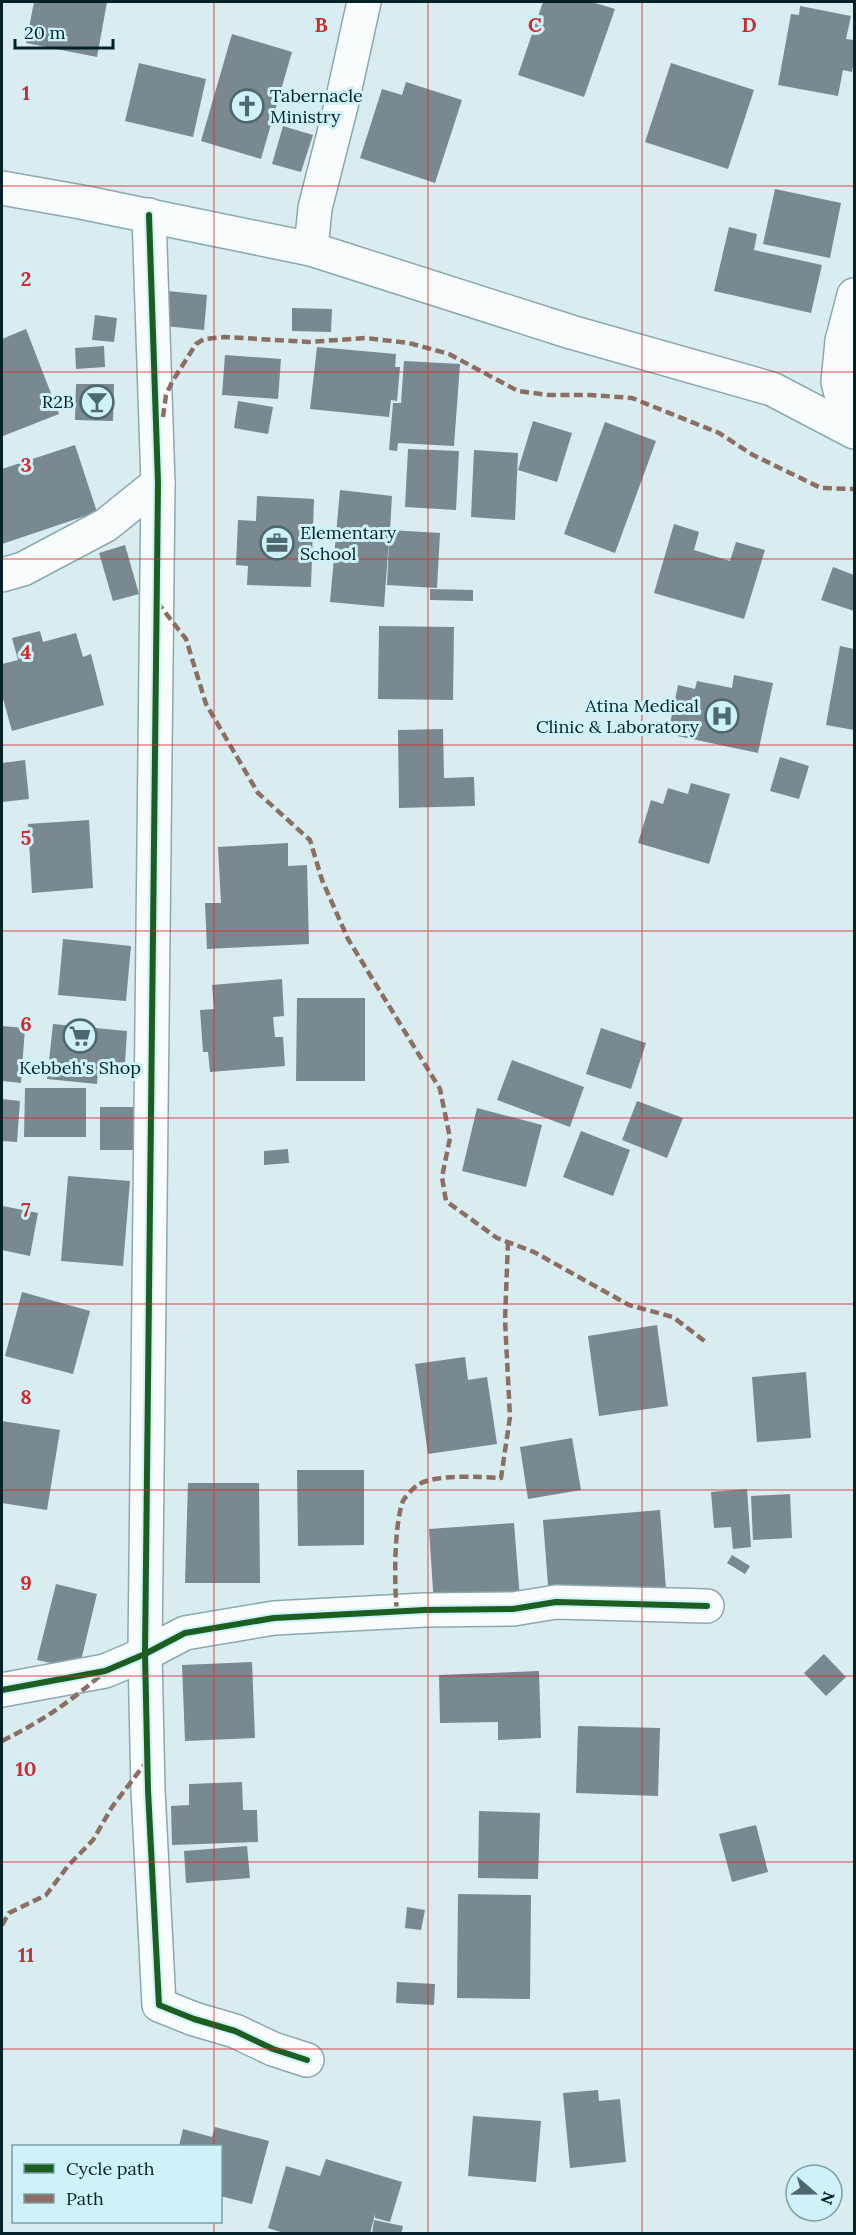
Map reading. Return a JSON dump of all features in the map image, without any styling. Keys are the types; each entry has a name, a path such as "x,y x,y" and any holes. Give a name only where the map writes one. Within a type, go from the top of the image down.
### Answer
{"street":[{"path":"310,249 315,208 364,2"},
{"path":"2,188 149,215 310,249 570,332 772,389 852,430"},
{"path":"149,215 158,483 145,1654 147,1781 159,2005 194,2019 235,2031 273,2049 307,2060"},
{"path":"852,430 838,382 842,341 855,295"},
{"path":"2,575 23,569 106,525 158,483"},
{"path":"2,1690 105,1671 145,1654 185,1633 274,1618 425,1610 513,1609 556,1602 707,1606"}],"building":[{"path":"34,2 107,2 97,57 26,43"},
{"path":"543,2 592,2 615,9 584,97 518,75"},
{"path":"800,6 851,16 846,39 854,40 854,61 852,72 843,70 838,96 778,85 791,14 799,15"},
{"path":"232,34 292,52 261,159 201,141"},
{"path":"139,63 206,79 193,137 125,121"},
{"path":"671,63 754,90 728,169 645,142"},
{"path":"406,82 462,100 435,183 360,158 382,89 402,95"},
{"path":"283,126 313,135 301,172 272,164"},
{"path":"775,189 841,203 830,258 763,244"},
{"path":"729,227 757,234 754,250 822,265 811,313 714,291"},
{"path":"168,291 207,295 204,330 165,326"},
{"path":"292,308 332,309 331,332 292,331"},
{"path":"95,315 117,318 114,342 92,340"},
{"path":"26,329 59,414 3,436 2,339"},
{"path":"104,346 105,367 76,369 75,348"},
{"path":"317,347 396,354 395,367 400,367 397,401 391,400 389,417 310,409"},
{"path":"225,355 281,359 278,399 222,395"},
{"path":"404,361 460,364 454,446 398,443 397,451 389,450 393,403 401,403"},
{"path":"76,384 114,384 113,421 75,420"},
{"path":"238,401 273,407 268,434 234,428"},
{"path":"533,421 572,433 557,482 518,470"},
{"path":"605,422 656,441 615,553 564,534"},
{"path":"75,445 97,512 2,544 2,469"},
{"path":"408,449 459,451 456,510 405,507"},
{"path":"474,450 518,453 515,520 471,517"},
{"path":"340,490 392,496 390,530 440,533 437,588 387,585 389,539 384,607 330,602"},
{"path":"257,496 314,499 311,587 247,585 248,566 236,565 238,520 256,521"},
{"path":"674,524 699,532 694,550 730,561 736,542 765,550 744,619 654,593"},
{"path":"125,545 139,594 113,601 99,553"},
{"path":"833,567 854,575 854,611 821,600"},
{"path":"430,589 473,590 473,601 430,600"},
{"path":"379,626 454,627 453,700 378,699"},
{"path":"40,631 43,642 76,633 83,657 91,654 104,705 12,731 2,695 2,664 18,660 12,638"},
{"path":"840,646 854,649 854,730 826,725"},
{"name":"Atina Medical Clinic & Laboratory","path":"734,675 773,683 758,753 668,734 678,685 695,689 697,681 732,688"},
{"path":"443,729 444,778 474,777 475,806 399,808 398,730"},
{"path":"780,757 809,766 799,799 770,791"},
{"path":"25,760 29,799 2,802 2,763"},
{"path":"691,783 730,794 709,864 638,843 651,800 663,804 668,788 688,794"},
{"path":"89,820 93,888 32,893 28,824"},
{"path":"288,843 288,866 307,865 309,944 207,949 205,903 221,903 218,847"},
{"path":"63,939 131,946 126,1001 58,995"},
{"path":"282,979 284,1016 273,1017 275,1037 283,1037 285,1066 210,1072 208,1052 203,1052 200,1010 214,1009 212,985"},
{"path":"297,998 365,998 365,1081 296,1081"},
{"path":"53,1024 127,1031 125,1063 99,1060 97,1084 47,1079"},
{"path":"2,1026 25,1028 21,1083 2,1081"},
{"path":"601,1028 646,1043 631,1089 586,1074"},
{"path":"512,1060 584,1087 570,1127 497,1100"},
{"path":"25,1088 86,1088 86,1137 24,1137"},
{"path":"2,1099 20,1101 17,1142 2,1141"},
{"path":"637,1101 683,1118 667,1158 622,1140"},
{"path":"100,1107 135,1107 134,1150 100,1150"},
{"path":"477,1108 542,1125 526,1187 462,1171"},
{"path":"581,1131 630,1150 613,1196 563,1177"},
{"path":"288,1149 289,1163 264,1165 264,1151"},
{"path":"68,1176 130,1181 123,1266 61,1261"},
{"path":"3,1206 38,1213 30,1256 2,1250"},
{"path":"22,1292 90,1311 73,1374 5,1356"},
{"path":"657,1325 668,1406 599,1416 588,1336"},
{"path":"465,1357 468,1380 487,1377 497,1444 428,1454 415,1364"},
{"path":"806,1372 811,1438 757,1442 752,1377"},
{"path":"2,1421 60,1430 47,1510 2,1503"},
{"path":"572,1438 581,1490 528,1499 520,1447"},
{"path":"297,1470 364,1470 364,1545 298,1546"},
{"path":"188,1483 259,1483 260,1583 185,1583"},
{"path":"747,1489 751,1547 733,1549 731,1527 714,1528 711,1492"},
{"path":"790,1494 792,1538 753,1540 751,1496"},
{"path":"660,1510 666,1589 549,1598 543,1520"},
{"path":"514,1523 520,1599 434,1605 429,1529"},
{"path":"732,1555 750,1566 745,1574 727,1563"},
{"path":"56,1584 97,1594 79,1669 37,1660"},
{"path":"824,1654 846,1677 826,1696 804,1673"},
{"path":"252,1662 255,1738 185,1741 182,1665"},
{"path":"539,1671 541,1738 498,1740 498,1722 440,1723 439,1675"},
{"path":"578,1726 660,1728 658,1796 576,1793"},
{"path":"242,1782 243,1810 257,1810 258,1842 172,1845 171,1806 189,1805 189,1784"},
{"path":"479,1811 540,1813 538,1879 478,1878"},
{"path":"756,1825 768,1872 732,1882 719,1834"},
{"path":"247,1846 250,1878 186,1883 184,1851"},
{"path":"458,1894 531,1895 530,1999 457,1998"},
{"path":"407,1907 425,1910 421,1930 405,1928"},
{"path":"397,1982 435,1984 434,2005 396,2003"},
{"path":"598,2090 599,2101 620,2099 626,2162 570,2168 563,2093"},
{"path":"473,2116 541,2121 536,2182 468,2176"},
{"path":"215,2127 269,2141 252,2204 222,2196 222,2145 179,2145 183,2129 212,2137"},
{"path":"326,2159 402,2182 390,2222 375,2218 375,2214 370,2234 287,2234 268,2228 286,2166 320,2176"},
{"path":"374,2220 403,2226 401,2234 372,2234"}],"marked path":[{"path":"163,417 166,395 172,382 196,344 204,339 225,337 309,342 366,338 409,343 449,354 518,391 549,395 632,398 719,433 753,455 821,488 854,489"},
{"path":"157,602 186,639 206,704 258,793 310,840 322,880 348,939 440,1089 450,1138 442,1177 446,1201 497,1238 534,1252 629,1305 673,1317 707,1343"},
{"path":"397,1611 396,1539 400,1511 406,1497 419,1484 436,1479 501,1478 510,1417 505,1320 508,1242"},
{"path":"2,1741 54,1711 101,1675"},
{"path":"2,1925 9,1913 46,1895 68,1866 93,1840 112,1807 147,1761"}],"cycle path":[{"path":"149,215 158,483 145,1654 148,1790 159,2005 194,2019 235,2031 273,2049 307,2060"},
{"path":"2,1690 105,1671 145,1654 185,1633 274,1618 425,1610 513,1609 556,1602 707,1606"}],"place":[{"name":"Tabernacle Ministry","path":"247,106"},
{"name":"R2B","path":"97,402"},
{"name":"Elementary School","path":"277,543"},
{"name":"Atina Medical Clinic & Laboratory","path":"722,716"},
{"name":"Kebbeh's Shop","path":"80,1036"}]}
